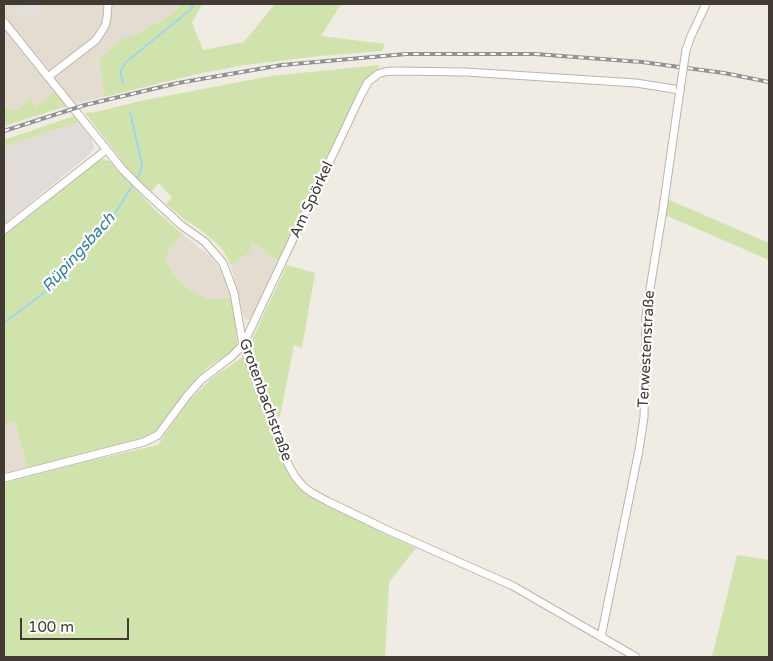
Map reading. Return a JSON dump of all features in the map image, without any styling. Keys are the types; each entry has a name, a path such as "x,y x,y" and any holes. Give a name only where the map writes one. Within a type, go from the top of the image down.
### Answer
{"street":[{"path":"48,76 96,40 105,26 108,4"},
{"name":"Terwestenstraße","path":"601,637 639,450 644,409 646,317 686,50 690,36 706,4"},
{"name":"Grotenbachstraße","path":"4,22 122,170 181,225 205,242 223,263 234,292 243,345 282,451 296,478 304,487 360,517 513,586 636,657"},
{"name":"Am Spörkel","path":"4,478 144,442 158,435 201,380 243,345 360,97 368,82 378,74 393,71 475,72 636,83 680,90"},
{"path":"4,230 106,150"}],"shaded area":[{"path":"4,4 180,4 171,15 137,34 122,39 99,59 104,97 67,106 55,92 36,107 16,110 4,107"},
{"path":"25,4 43,4 40,6 43,10 34,18 30,14 21,21 14,13"},
{"path":"17,29 46,65 44,66 15,30"},
{"path":"8,33 43,76 42,78 7,35"},
{"path":"79,122 92,139 94,148 89,155 4,224 4,147"},
{"path":"182,234 211,257 221,270 231,299 209,299 190,290 173,274 165,258 172,245"},
{"path":"251,242 279,262 249,320 244,316 231,265 249,253"},
{"path":"15,420 27,468 4,473 4,424"}],"green space":[{"path":"180,4 202,4 192,23 203,50 244,42 275,4 341,4 321,36 385,44 382,51 245,65 197,74 104,97 99,59 122,39 137,34 171,15"},
{"path":"379,65 377,71 365,82 279,262 252,242 249,253 231,265 223,250 213,240 166,204 172,198 159,183 151,192 122,163 121,159 85,113 271,76"},
{"path":"55,91 67,106 4,126 4,107 17,110 30,99 36,107"},
{"path":"74,116 79,122 4,147 4,140"},
{"path":"99,158 109,161 154,209 182,234 172,245 165,258 173,274 190,290 209,299 231,299 238,347 207,368 183,396 159,430 146,437 27,468 15,421 4,424 4,234"},
{"path":"667,199 769,243 769,260 665,215"},
{"path":"287,265 315,273 302,348 294,345 280,417 274,415 249,346"},
{"path":"243,357 286,468 302,490 388,536 416,548 389,582 385,657 4,657 4,483 158,445 187,403 212,378"},
{"path":"737,555 769,560 769,657 712,657"}],"waterway":[{"name":"Rüpingsbach","path":"123,83 120,72 125,63 190,10 194,4"},
{"name":"Rüpingsbach","path":"130,112 142,164 136,179"},
{"name":"Rüpingsbach","path":"4,323 49,289 109,223 134,183"}],"railway":[{"path":"4,131 85,105 178,83 282,65 406,54 535,54 642,62 724,73 769,82"}]}
